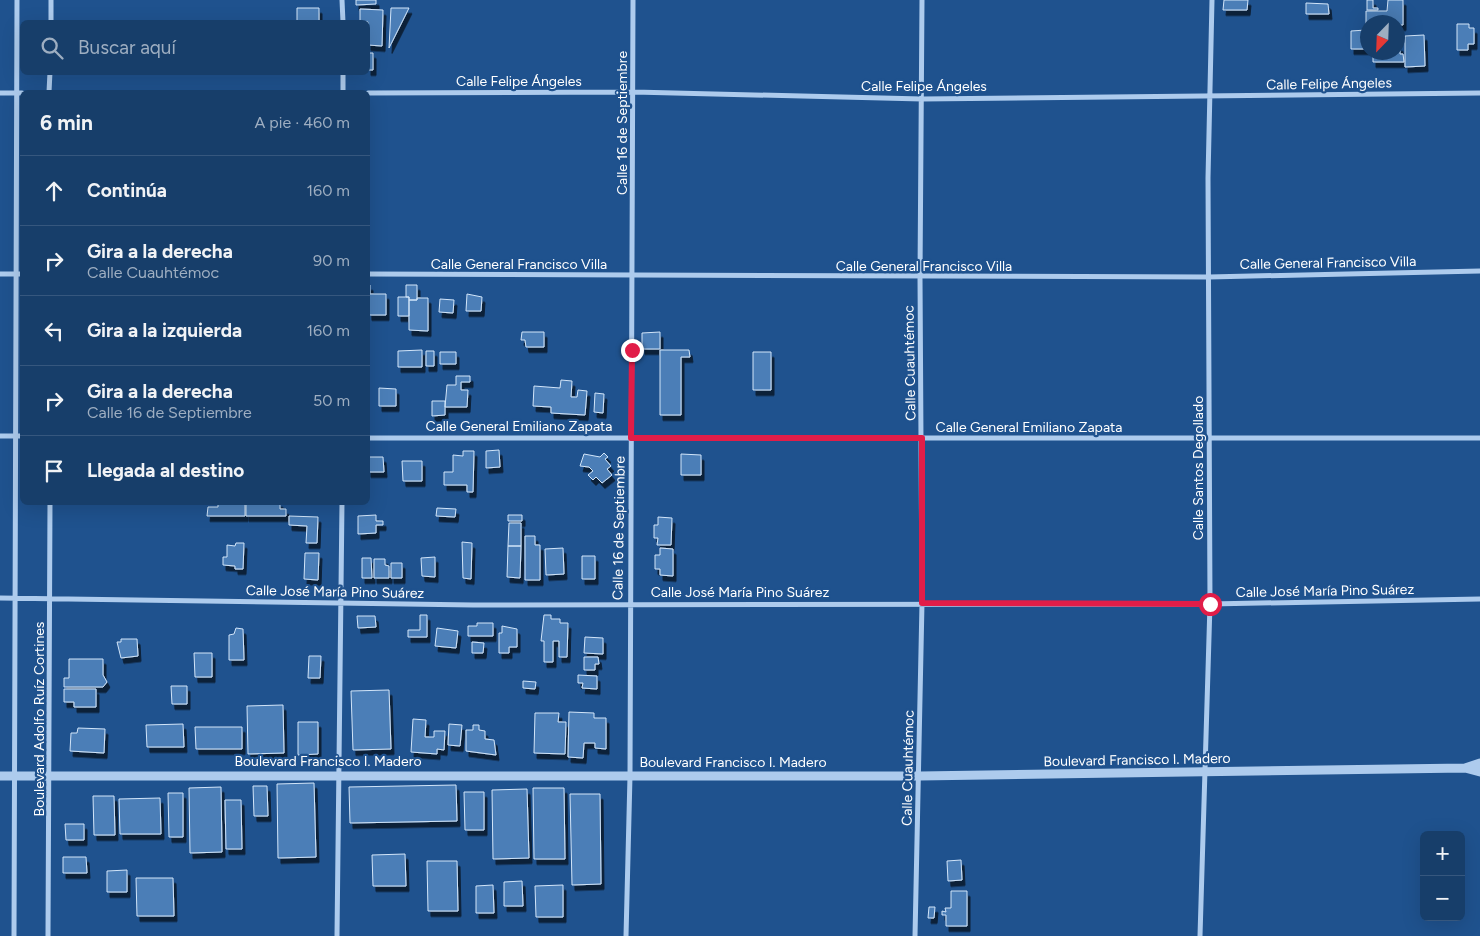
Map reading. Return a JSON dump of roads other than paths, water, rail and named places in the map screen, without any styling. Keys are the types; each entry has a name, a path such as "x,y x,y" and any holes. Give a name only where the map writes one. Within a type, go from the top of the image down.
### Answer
{"street":[{"name":"Boulevard Adolfo Ruíz Cortines","path":"14,936 15,599 19,436 15,274 20,94 17,0"},
{"path":"51,0 51,20"},
{"path":"342,0 343,20"},
{"name":"Calle 16 de Septiembre","path":"626,936 630,776 629,603 633,276 633,0"},
{"name":"Calle Cuauhtémoc","path":"915,936 920,776 922,603 920,277 922,0"},
{"name":"Calle Santos Degollado","path":"1200,936 1210,604 1208,178 1212,0"},
{"path":"49,90 50,75"},
{"path":"343,75 343,90"},
{"name":"Calle Felipe Ángeles","path":"370,93 634,92 922,99 1480,93"},
{"path":"0,93 20,94"},
{"name":"Calle General Francisco Villa","path":"370,274 1209,277 1480,271"},
{"path":"0,274 20,274"},
{"path":"0,436 19,436"},
{"name":"Calle General Emiliano Zapata","path":"370,438 1480,438"},
{"name":"Boulevard Adolfo Ruíz Cortines","path":"48,936 51,777 50,505"},
{"path":"337,936 342,505"},
{"name":"Calle José María Pino Suárez","path":"0,598 473,605 629,603 1210,604 1480,599"},
{"name":"Boulevard Francisco I. Madero","path":"1465,768 1480,763"},
{"name":"Boulevard Francisco I. Madero","path":"0,776 338,774 920,776 1465,768 1480,772"}]}
